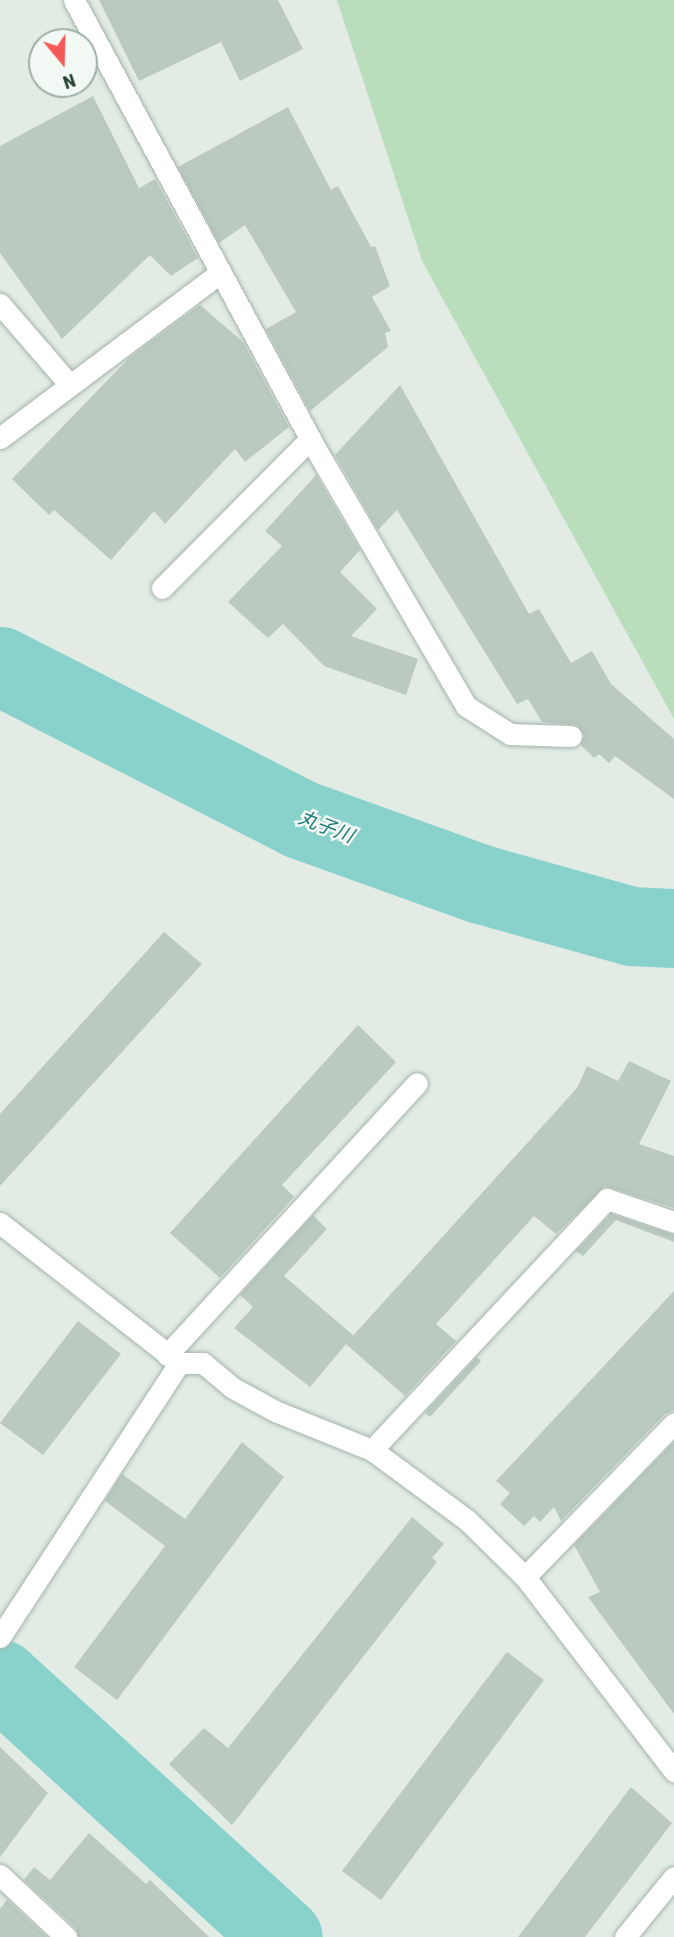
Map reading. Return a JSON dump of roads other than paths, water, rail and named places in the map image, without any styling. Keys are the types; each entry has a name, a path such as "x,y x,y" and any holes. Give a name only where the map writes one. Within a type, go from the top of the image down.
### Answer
{"street":[{"path":"74,0 310,439 466,706 510,734 571,736"},
{"path":"0,438 220,273"},
{"path":"0,304 70,385"},
{"path":"162,588 310,439"},
{"path":"2,1634 173,1359 417,1083"},
{"path":"372,1450 607,1199 674,1222"},
{"path":"0,1223 173,1359 203,1363 233,1388 275,1411 372,1450 467,1520 525,1577 674,1771"},
{"path":"525,1577 674,1423"},
{"path":"0,1875 66,1937"},
{"path":"625,1937 674,1877"}],"waterway":[{"name":"丸子川","path":"0,666 300,819 481,884 631,926 674,928"},
{"path":"0,1679 283,1937"}]}
